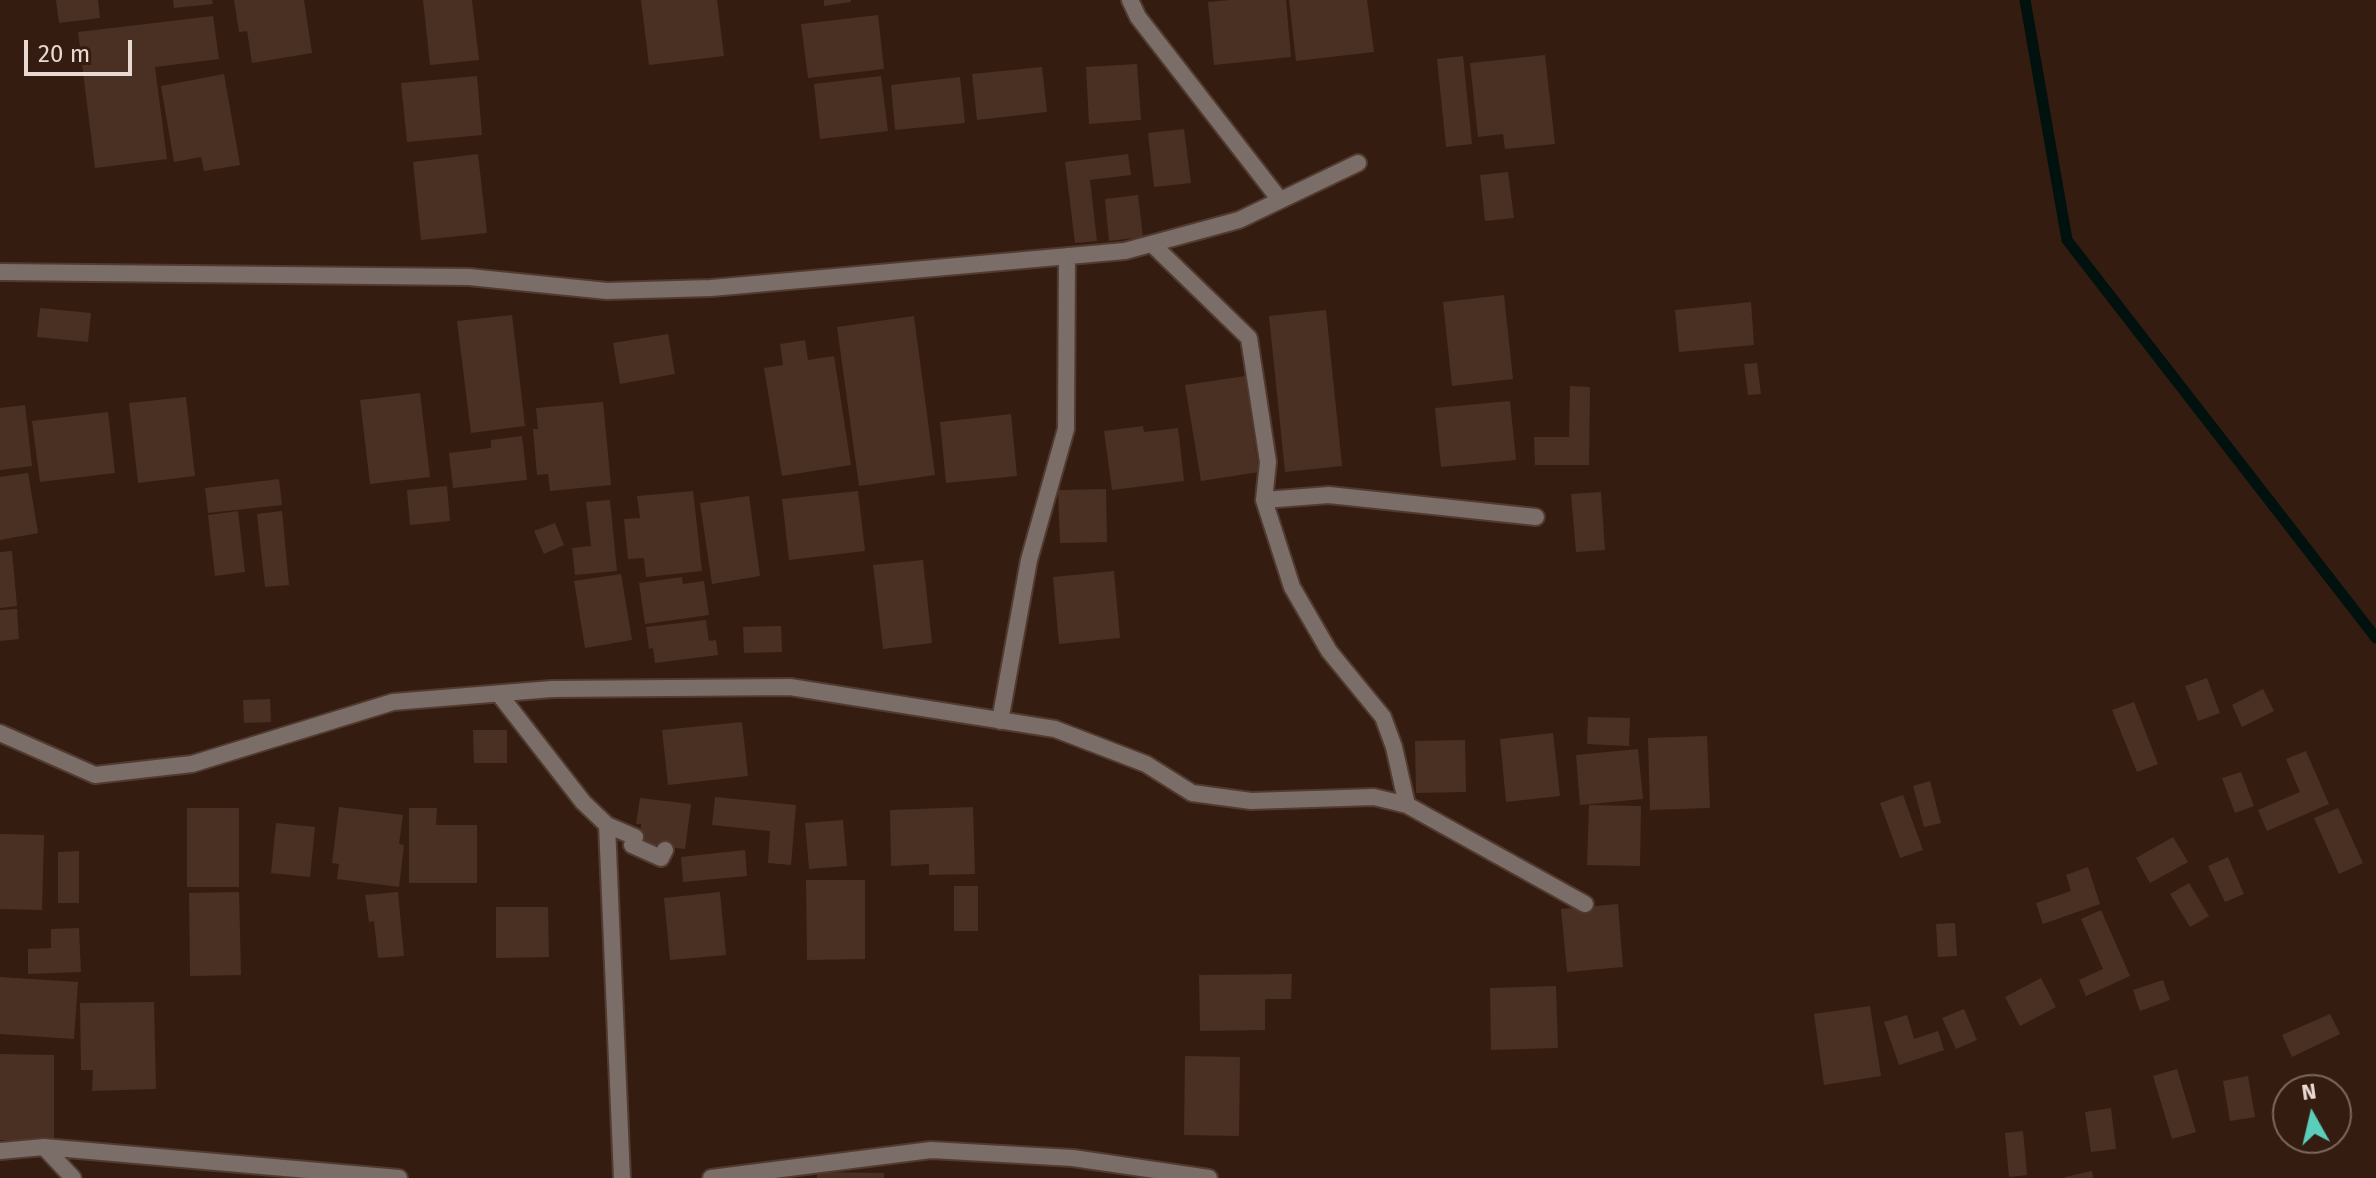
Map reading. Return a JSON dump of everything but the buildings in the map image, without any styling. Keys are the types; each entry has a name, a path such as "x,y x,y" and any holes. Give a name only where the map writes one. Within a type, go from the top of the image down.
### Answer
{"street":[{"path":"1130,0 1138,17 1280,200"},
{"path":"0,272 469,277 607,291 711,288 1125,251 1239,220 1358,163"},
{"path":"1152,244 1249,338 1268,462 1264,500 1292,587 1329,651 1383,717 1394,747 1407,805"},
{"path":"1000,721 1029,560 1066,429 1067,256"},
{"path":"1264,500 1329,495 1536,517"},
{"path":"0,733 95,775 192,764 393,702 552,689 790,687 1055,729 1146,764 1192,793 1251,801 1374,797 1407,805 1585,904"},
{"path":"499,694 583,802 607,825 635,837 632,845 661,858 665,850"},
{"path":"607,825 622,1178"},
{"path":"0,1151 44,1147 399,1178"},
{"path":"44,1147 73,1178"},
{"path":"711,1178 931,1150 1073,1158 1209,1178"}],"waterway":[{"path":"2025,0 2067,240 2376,638"}]}
